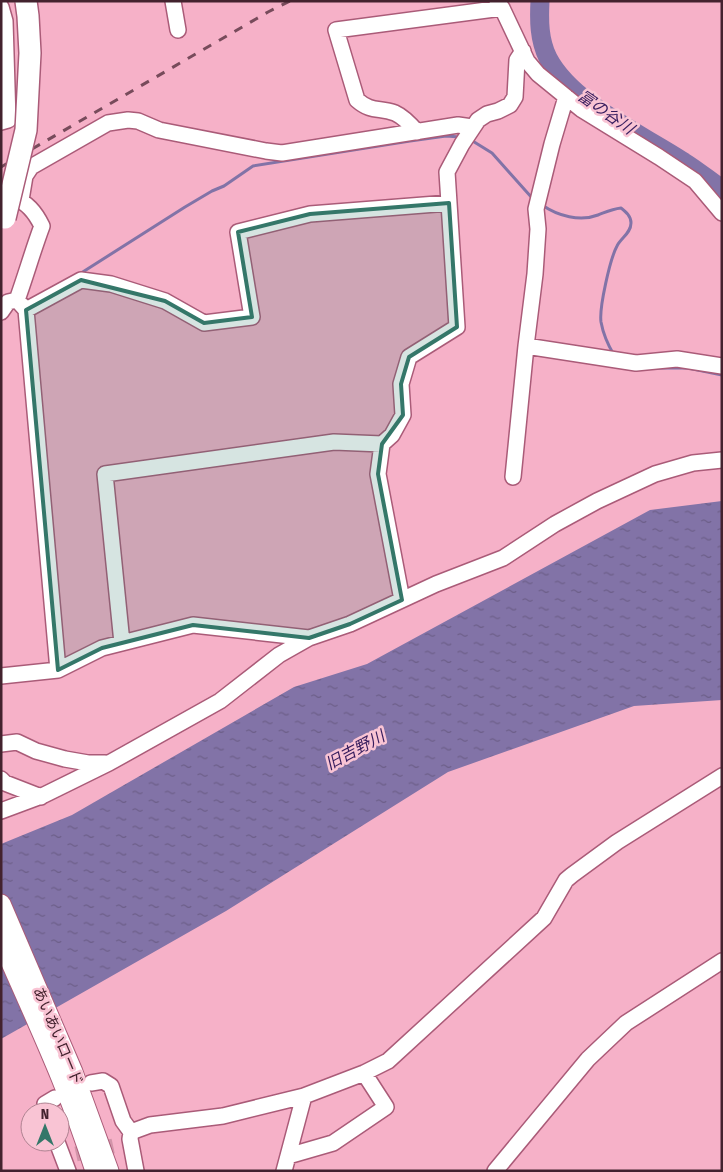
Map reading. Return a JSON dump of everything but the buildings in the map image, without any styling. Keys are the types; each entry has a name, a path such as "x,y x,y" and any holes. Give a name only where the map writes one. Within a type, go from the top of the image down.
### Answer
{"highway":[{"path":"8,195 6,178 15,130 19,85 16,1"},
{"path":"5,218 26,130 30,52 26,1"}],"main road":[{"name":"あいあいロード","path":"1,904 67,1074 109,1171"},
{"name":"あいあいロード","path":"1,940 67,1074 94,1171"}],"street":[{"path":"173,1 178,30"},
{"path":"418,132 407,120 396,114 384,110 366,108 358,100 336,30 499,4 527,61 538,74 580,110 659,156 695,181 722,213"},
{"path":"1,7 5,21 8,120 1,122"},
{"path":"402,600 378,474 382,444 392,434 403,415 401,384 409,357 457,327 447,172 478,120 487,114 510,105 515,97 517,60 523,51"},
{"path":"513,477 535,274 538,229 536,209 566,97"},
{"path":"58,670 22,305 32,252 42,226 35,212 8,195 31,167 108,122 115,120 138,121 159,130 266,152 282,152 458,125 468,134"},
{"path":"1,312 8,302 22,305 81,280 110,284 165,302 204,323 252,317 238,232 310,214 449,203"},
{"path":"526,346 636,363 677,359 722,366"},
{"path":"122,643 105,474 334,442 382,444"},
{"path":"1,811 41,797 108,763 220,701 279,655 309,638 350,624 436,584 503,558 555,524 597,501 655,474 693,463 722,460"},
{"path":"1,676 58,670 102,648 193,625 309,638"},
{"path":"1,744 17,742 36,751 65,759 88,763 108,763"},
{"path":"126,1139 150,1124 223,1116 304,1096 364,1073 388,1061 544,918 566,880 617,842 722,776"},
{"path":"1,779 5,783 41,797"},
{"path":"495,1171 588,1059 626,1023 722,961"},
{"path":"288,1156 333,1143 386,1108 364,1073"},
{"path":"91,1084 103,1081 111,1086 123,1121 126,1139 136,1171"},
{"path":"284,1171 304,1096"},
{"path":"48,1102 55,1098"}],"highlighted area":[{"path":"449,203 457,327 409,357 401,384 403,415 382,444 378,474 402,600 350,624 309,638 193,625 102,648 58,670 26,310 81,280 165,301 204,323 252,317 238,232 310,214"}],"water":[{"name":"旧吉野川","path":"722,501 722,700 634,706 448,772 226,911 1,1039 1,844 72,815 294,687 367,664 650,510"}],"waterway":[{"name":"富の谷川","path":"540,1 540,30 545,51 559,75 573,90 609,117 689,165 722,189"},
{"path":"78,275 185,207 224,186 253,166 410,141 446,136 460,137"},
{"path":"471,140 492,153 533,199"},
{"path":"542,205 562,215 577,218 591,217 621,208 630,218 631,227 617,246 611,261 602,306 601,322 606,339 614,355"},
{"path":"658,368 688,368 722,375"}],"tunnel":[{"path":"76,1154 118,1145"}],"railway":[{"path":"1,167 290,1"}]}
